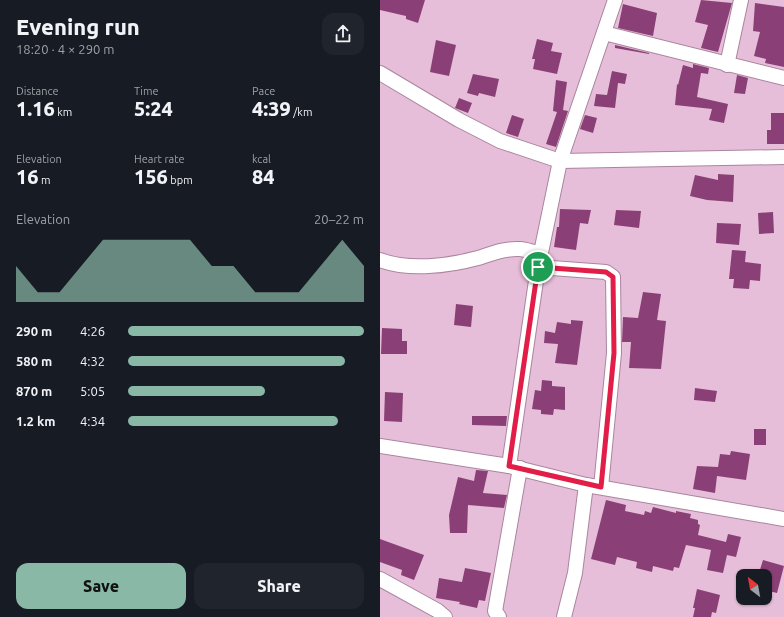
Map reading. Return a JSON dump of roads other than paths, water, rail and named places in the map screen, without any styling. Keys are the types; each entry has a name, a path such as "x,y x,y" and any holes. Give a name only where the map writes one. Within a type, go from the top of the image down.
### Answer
{"street":[{"path":"500,617 495,611 515,467 538,267 560,161 615,0"},
{"path":"728,65 740,0"},
{"path":"604,33 658,45 728,65 784,78"},
{"path":"380,73 459,120 500,141 560,161 784,157"},
{"path":"380,260 406,265 426,265 457,263 500,251 520,249 541,253"},
{"path":"538,267 606,272 613,277 614,353 601,487"},
{"path":"380,446 515,467 601,487 784,520"},
{"path":"564,617 575,574 586,484"},
{"path":"380,579 438,611 445,617"}]}
